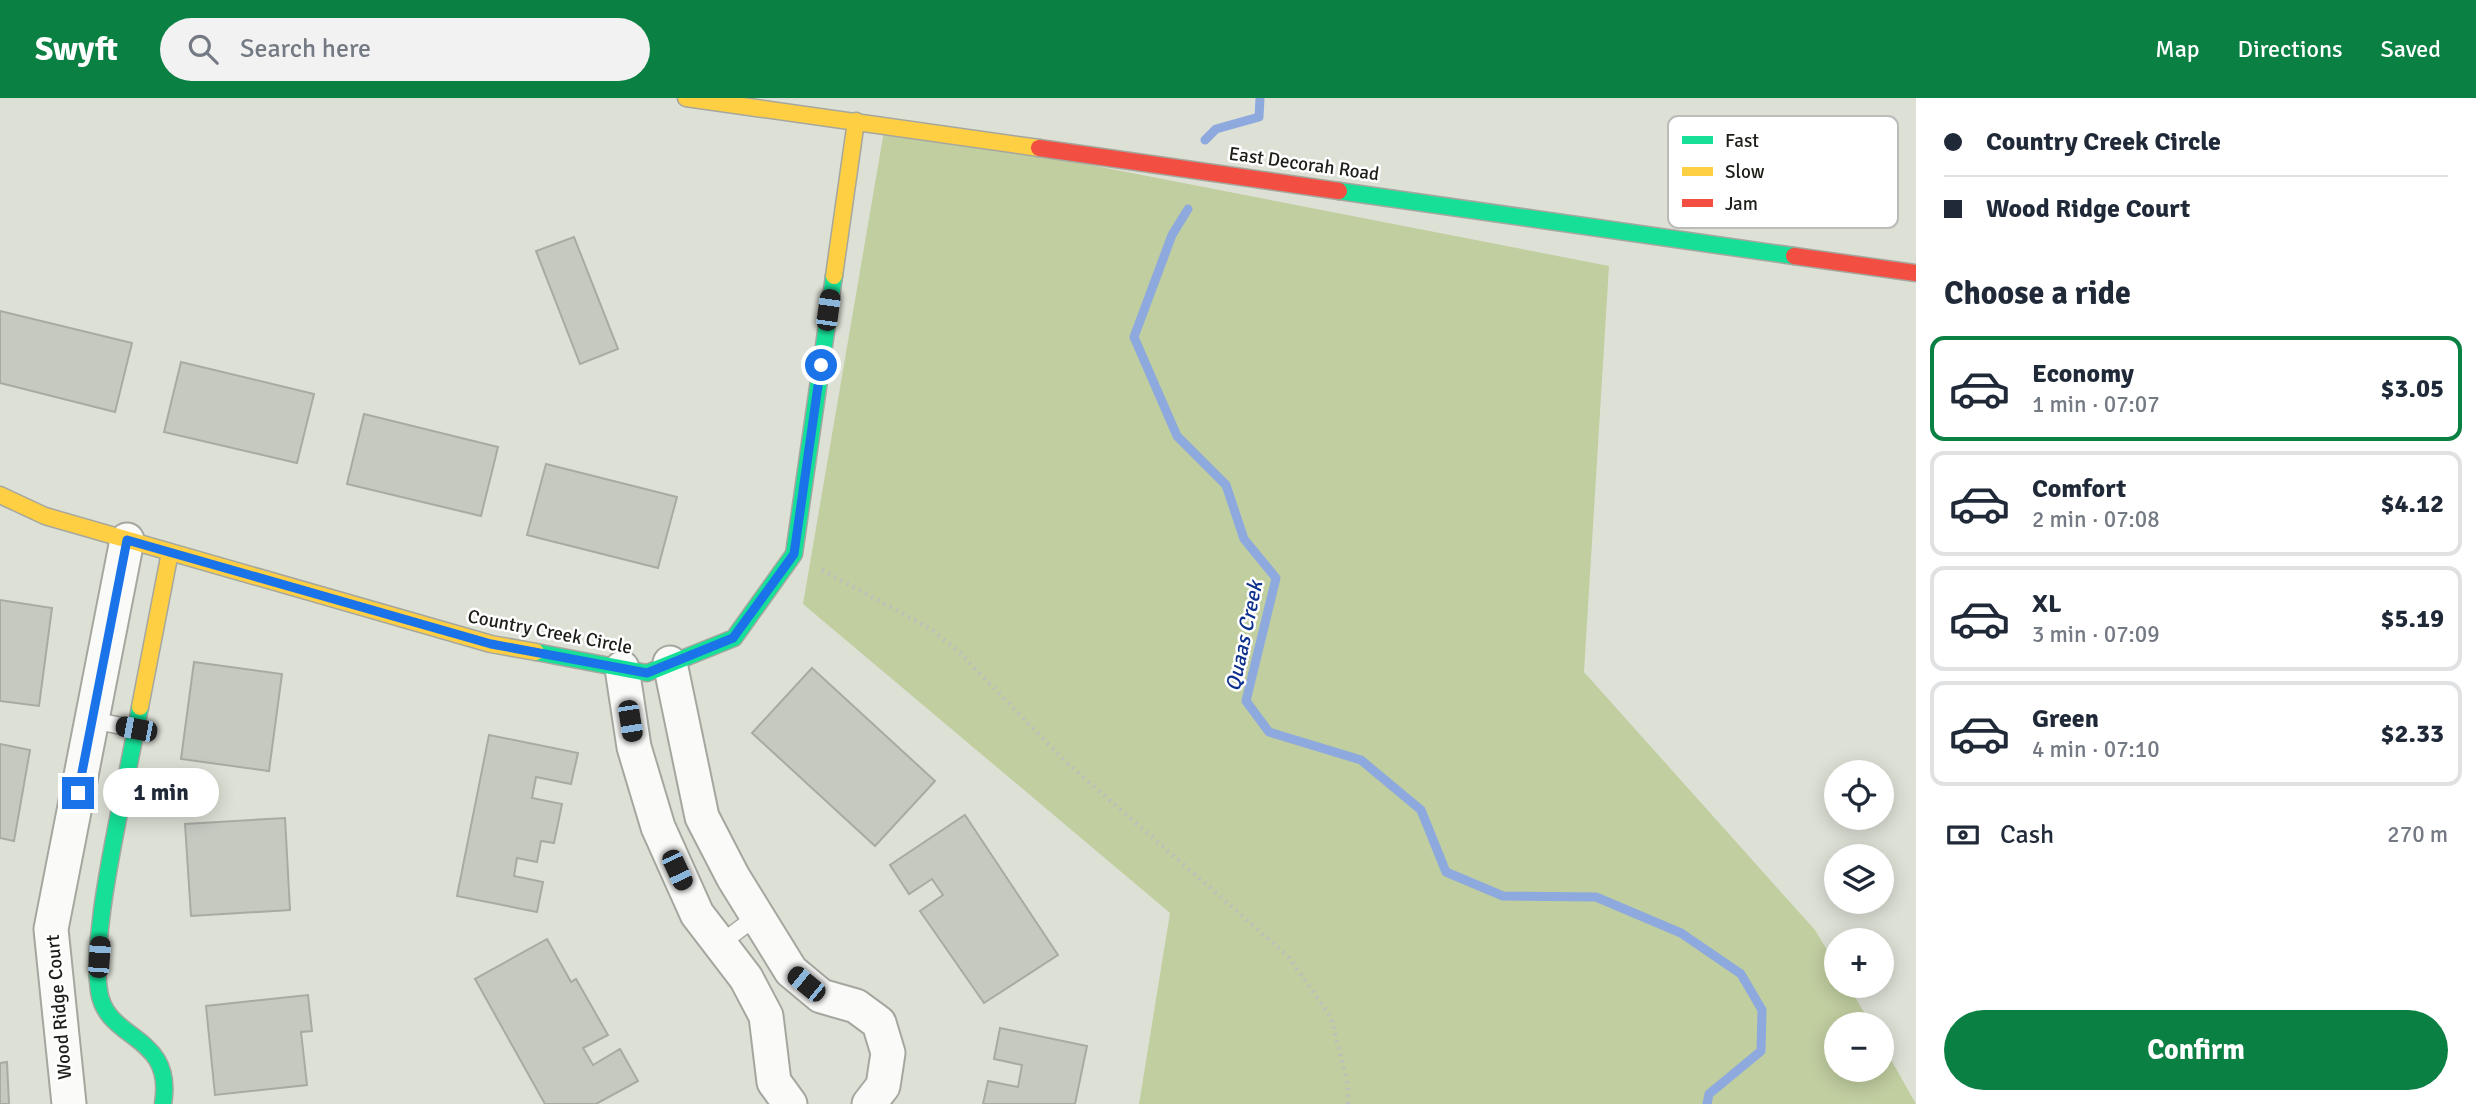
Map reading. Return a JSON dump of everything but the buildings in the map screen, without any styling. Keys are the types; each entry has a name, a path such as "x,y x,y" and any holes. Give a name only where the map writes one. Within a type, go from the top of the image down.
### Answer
{"street":[{"name":"East Decorah Road","path":"686,98 1916,273"},
{"name":"Country Creek Circle","path":"0,495 45,516 491,644 647,673 733,638 794,554 856,121"},
{"name":"Wood Ridge Court","path":"69,1104 51,929 127,540"},
{"path":"163,1104 166,1093 164,1070 146,1044 102,1005 98,978 104,894 170,552"},
{"path":"670,663 702,817 757,916 791,971 821,996 856,1006 880,1023 888,1053 883,1086 869,1104"},
{"path":"622,668 634,747 658,827 697,914 746,978 766,1016 774,1082 790,1104"}],"lane":[{"path":"92,720 136,729"},
{"path":"720,944 757,916"},
{"path":"56,986 98,978"}],"path":[{"path":"794,554 930,629 958,651 1066,762 1287,955 1331,1017 1348,1085 1348,1104"}],"green space":[{"path":"885,125 1609,266 1584,672 1815,930 1824,945 1824,998 1856,998 1864,1012 1824,1012 1824,1082 1894,1082 1894,1065 1916,1104 1139,1104 1170,913 803,604"}],"waterway":[{"name":"Quaas Creek","path":"1205,140 1216,129 1259,117 1260,98"},
{"name":"Quaas Creek","path":"1188,209 1172,235 1134,337 1177,436 1226,485 1244,539 1276,578 1246,701 1269,732 1361,760 1421,810 1446,872 1503,896 1596,897 1681,933 1741,974 1762,1010 1761,1051 1709,1094 1707,1104"}],"traffic: fast":[{"path":"1339,191 1794,256"},
{"path":"536,652 647,673 734,638 794,554 834,276"},
{"path":"140,707 106,886 97,961 98,981 104,1008 114,1020 150,1050 159,1064 164,1081 163,1104"}],"traffic: slow":[{"path":"686,98 1039,148"},
{"path":"834,276 856,121"},
{"path":"0,495 45,516 491,644 536,652"},
{"path":"140,707 170,552"}],"traffic: jam":[{"path":"1039,148 1339,191"},
{"path":"1794,256 1916,273"}],"route":[{"path":"78,793 127,540 491,644 647,673 733,638 794,554 821,365"}]}
